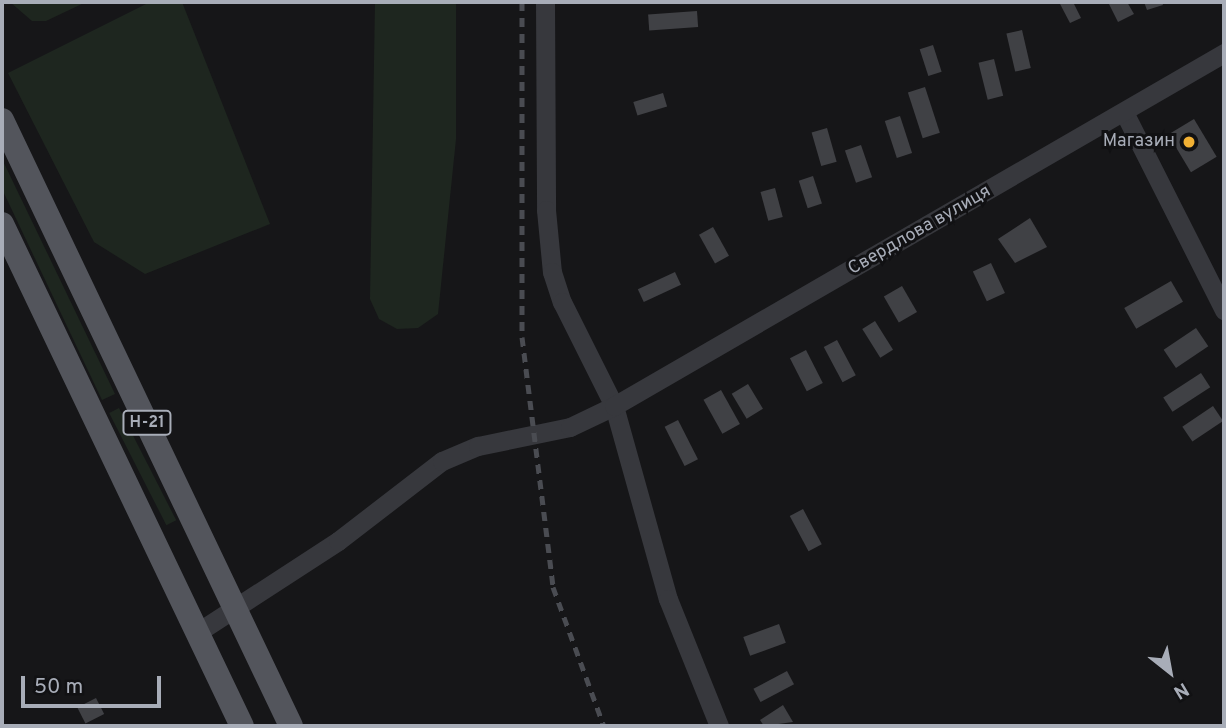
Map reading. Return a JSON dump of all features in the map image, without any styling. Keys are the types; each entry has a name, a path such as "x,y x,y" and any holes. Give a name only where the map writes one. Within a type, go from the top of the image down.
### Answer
{"main road":[{"name":"Н-21","path":"2,120 291,726"},
{"name":"Н-21","path":"2,224 242,726"}],"street":[{"path":"545,2 546,197 552,272 562,302 614,406 668,599 719,726"},
{"name":"Свердлова вулиця","path":"198,632 338,541 442,461 478,446 570,427 614,406 1125,114 1224,53"},
{"path":"1125,114 1224,310"}],"shaded area":[{"path":"10,2 86,2 46,21 32,21"},
{"path":"150,2 182,2 270,224 145,274 94,242 8,73"},
{"path":"375,2 456,2 456,139 438,314 418,328 397,329 379,319 370,299"},
{"path":"2,159 115,394 102,400 2,189"},
{"path":"119,408 176,520 166,525 109,413"}],"building":[{"path":"1059,2 1073,2 1081,18 1070,23"},
{"path":"1108,2 1127,2 1134,14 1118,22"},
{"path":"1144,2 1162,2 1163,5 1147,10"},
{"path":"697,11 698,27 649,30 648,14"},
{"path":"1022,30 1031,68 1015,72 1006,34"},
{"path":"933,45 942,72 928,76 920,49"},
{"path":"994,59 1003,96 988,100 978,63"},
{"path":"925,87 940,133 923,138 908,93"},
{"path":"663,93 667,106 637,115 633,102"},
{"path":"900,116 912,153 897,158 885,121"},
{"path":"1194,119 1217,157 1191,172 1168,134"},
{"path":"827,128 837,162 821,166 812,132"},
{"path":"861,145 872,177 856,183 845,151"},
{"path":"813,176 822,204 808,208 799,181"},
{"path":"775,188 783,217 768,221 761,192"},
{"path":"1030,218 1047,247 1015,263 998,239"},
{"path":"713,227 729,256 715,264 699,235"},
{"path":"991,263 1005,293 987,301 973,271"},
{"path":"675,272 681,285 644,302 638,289"},
{"path":"1171,281 1183,302 1136,329 1124,308"},
{"path":"902,286 917,312 899,322 884,296"},
{"path":"875,321 893,350 880,358 862,329"},
{"path":"1196,328 1208,346 1176,368 1164,350"},
{"path":"837,340 856,375 843,382 824,347"},
{"path":"806,350 823,383 807,391 790,358"},
{"path":"1201,373 1210,387 1173,412 1163,398"},
{"path":"748,384 763,409 747,419 732,394"},
{"path":"721,390 740,424 722,434 704,400"},
{"path":"1213,406 1223,421 1192,442 1182,427"},
{"path":"678,420 698,459 685,466 665,427"},
{"path":"803,509 822,544 809,551 790,516"},
{"path":"779,624 786,643 750,656 743,637"},
{"path":"787,671 794,684 760,702 753,689"},
{"path":"96,698 104,714 85,724 77,708"},
{"path":"783,705 793,722 764,726 760,720"}],"railway":[{"path":"522,2 522,337 553,587 604,726"}],"place":[{"name":"Mагазин","path":"1189,142"}]}
